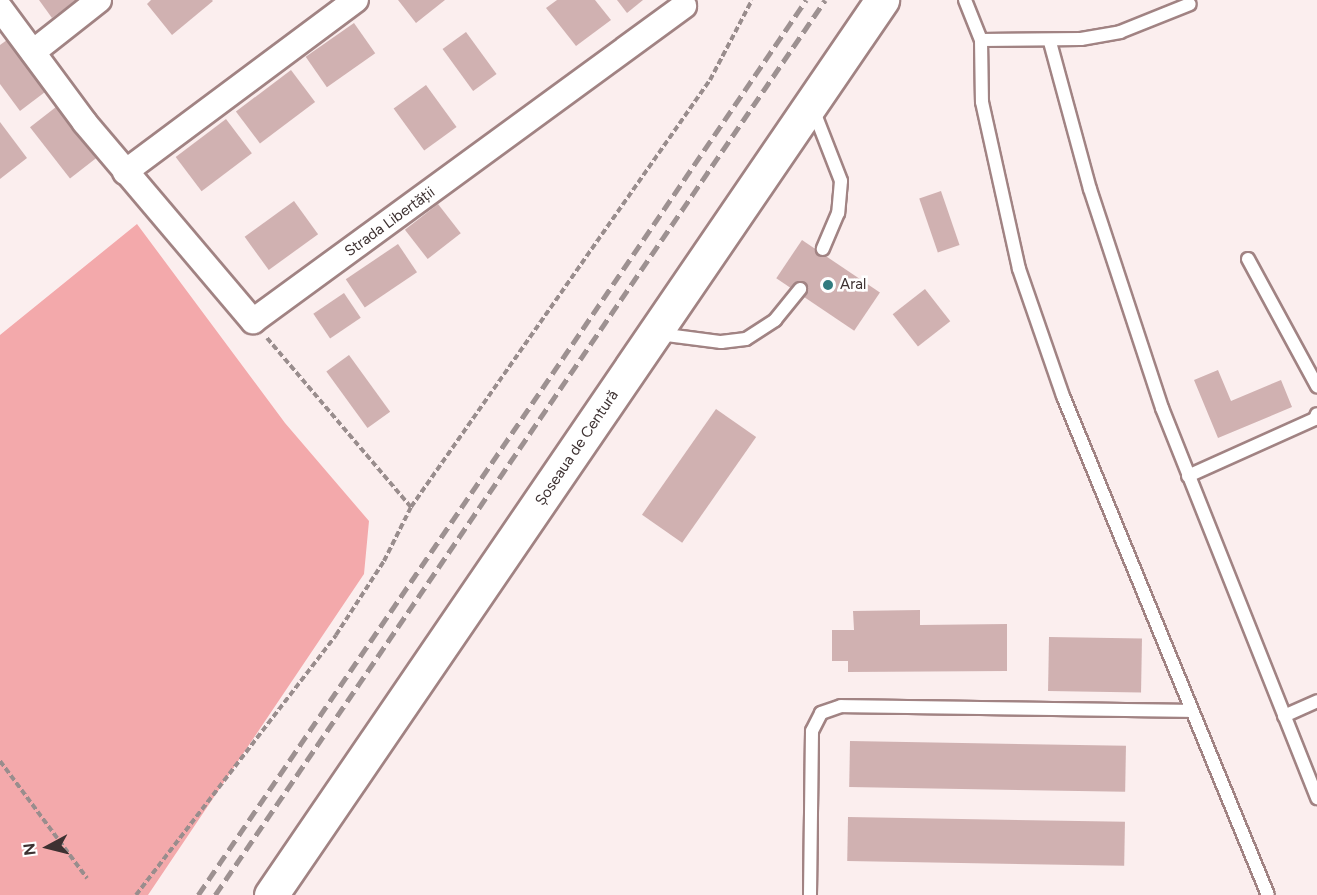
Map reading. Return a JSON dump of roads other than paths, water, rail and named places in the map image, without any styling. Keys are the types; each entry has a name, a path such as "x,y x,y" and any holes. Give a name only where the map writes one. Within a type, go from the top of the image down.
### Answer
{"main road":[{"name":"Șoseaua de Centură","path":"271,895 882,0"}],"street":[{"path":"33,52 99,0"},
{"path":"0,8 126,172 356,0"},
{"name":"Strada Libertății","path":"126,172 253,321 684,6"}],"lane":[{"path":"965,0 981,40 982,102 1019,270 1063,396 1268,895"},
{"path":"981,40 1050,42 1120,32 1190,4"},
{"path":"1050,42 1090,189 1188,476 1317,798"},
{"path":"811,104 841,181 838,213 823,249"},
{"path":"1248,259 1317,386"},
{"path":"655,333 721,342 746,339 775,320 800,289"},
{"path":"1188,476 1315,419 1317,414"},
{"path":"1284,716 1317,701"},
{"path":"810,895 812,730 821,713 841,706 1192,711"}],"railway":[{"path":"198,895 806,0"},
{"path":"215,895 825,0"}],"place":[{"name":"Aral","path":"828,285"}]}
